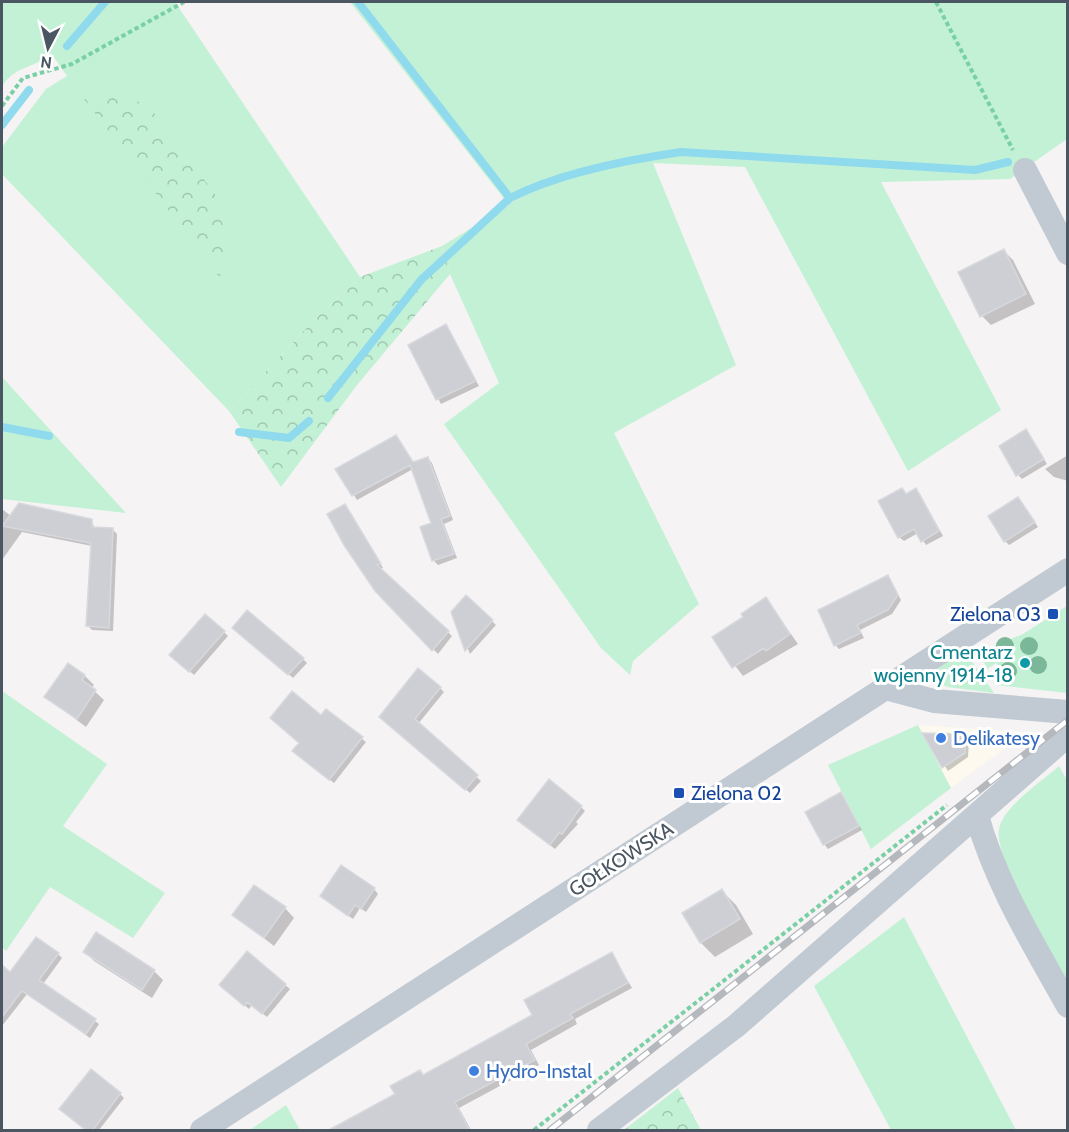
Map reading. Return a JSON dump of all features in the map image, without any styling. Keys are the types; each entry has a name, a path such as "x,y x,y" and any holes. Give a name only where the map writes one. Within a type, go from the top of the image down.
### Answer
{"street":[{"path":"1025,170 1068,253"},
{"name":"GOŁKOWSKA","path":"202,1131 1068,570"},
{"path":"885,688 934,700 1068,712"},
{"path":"599,1131 736,1026 977,816 1013,780 1068,735"},
{"path":"977,816 986,849 1018,917 1068,1006"}],"path":[{"path":"2,106 23,78 72,64 184,2"},
{"path":"936,2 996,121 1025,170"},
{"path":"534,1131 951,803"}],"shaded area":[{"path":"918,725 1027,732 951,788"}],"green space":[{"path":"2,2 175,2 360,277 317,317 229,411 2,174 2,147 46,89 67,76 51,53 13,74 2,86"},
{"path":"350,2 1067,2 1067,139 1010,179 881,182 1001,410 908,471 745,167 653,163 736,365 614,433 699,604 633,661 630,675 601,648 444,424 499,383 450,274 442,246 509,205"},
{"path":"119,94 149,106 215,194 226,237 220,278 84,99"},
{"path":"442,246 450,274 357,385 281,487 229,411 317,317 360,277"},
{"path":"2,377 126,513 2,499"},
{"path":"1067,606 1067,693 997,685 992,676 1001,670 996,663 987,669 980,652 1023,634"},
{"path":"964,650 994,693 948,687 938,683 937,669"},
{"path":"2,691 107,764 63,826 165,893 133,938 50,887 6,951 2,947"},
{"path":"918,725 951,788 871,849 828,765"},
{"path":"1059,766 1068,782 1067,985 1014,883 1005,861 999,829 1015,803"},
{"path":"904,917 1016,1130 891,1130 814,986"},
{"path":"678,1088 701,1130 624,1130"},
{"path":"286,1105 300,1130 250,1130"}],"building":[{"path":"1004,249 1026,294 980,317 958,272"},
{"path":"446,324 476,381 436,400 408,345"},
{"path":"1026,429 1044,459 1016,476 999,446"},
{"path":"396,435 413,462 428,457 450,516 441,519 454,554 432,561 420,527 431,523 410,465 352,496 335,469"},
{"path":"902,488 906,494 916,488 939,531 921,542 914,529 898,538 878,501"},
{"path":"1018,497 1035,522 1004,542 988,516"},
{"path":"19,503 92,519 92,527 113,528 109,628 86,626 91,543 2,526"},
{"path":"345,504 381,564 377,565 449,631 432,651 375,591 344,545 327,514"},
{"path":"888,575 898,595 888,610 857,625 861,633 834,646 818,610"},
{"path":"466,595 493,620 465,651 451,612"},
{"path":"766,597 790,634 766,651 764,648 732,668 712,637 743,617 741,614"},
{"path":"247,610 304,658 288,675 232,628"},
{"path":"205,614 225,631 189,672 169,655"},
{"path":"68,663 85,675 82,680 96,690 77,719 44,697"},
{"path":"418,668 441,687 415,719 478,775 465,790 379,717"},
{"path":"292,691 321,715 326,709 363,737 329,780 292,751 299,743 270,718"},
{"path":"922,733 966,734 965,753 942,768"},
{"path":"549,779 582,806 562,834 559,833 550,845 517,820"},
{"path":"841,792 859,826 823,845 805,812"},
{"path":"341,865 375,888 361,909 355,905 348,916 320,896"},
{"path":"254,885 286,907 264,938 232,915"},
{"path":"722,889 740,919 700,943 682,913"},
{"path":"96,932 155,970 142,990 83,952"},
{"path":"36,937 59,953 39,980 96,1019 86,1034 22,991 2,1017 2,965 10,972"},
{"path":"247,951 286,984 262,1014 247,1002 244,1006 219,985"},
{"path":"612,952 628,983 570,1014 573,1018 526,1044 535,1060 455,1102 470,1131 327,1131 395,1094 390,1086 420,1070 423,1075 532,1015 524,1000"},
{"path":"91,1069 121,1093 92,1131 87,1131 59,1109"}],"waterway":[{"path":"67,46 105,2"},
{"path":"358,2 510,198 571,175 616,163 681,152 975,170 1008,162"},
{"path":"2,125 29,90"},
{"path":"328,398 421,280 510,198"},
{"path":"239,432 289,438 309,421"},
{"path":"2,427 49,436"}],"railway":[{"path":"550,1130 1068,720"}],"place":[{"name":"Zielona 03","path":"1053,614"},
{"name":"Cmentarz wojenny 1914-18","path":"1025,663"},
{"name":"Delikatesy","path":"941,738"},
{"name":"Zielona 02","path":"679,793"},
{"name":"Hydro-Instal","path":"474,1071"}]}
